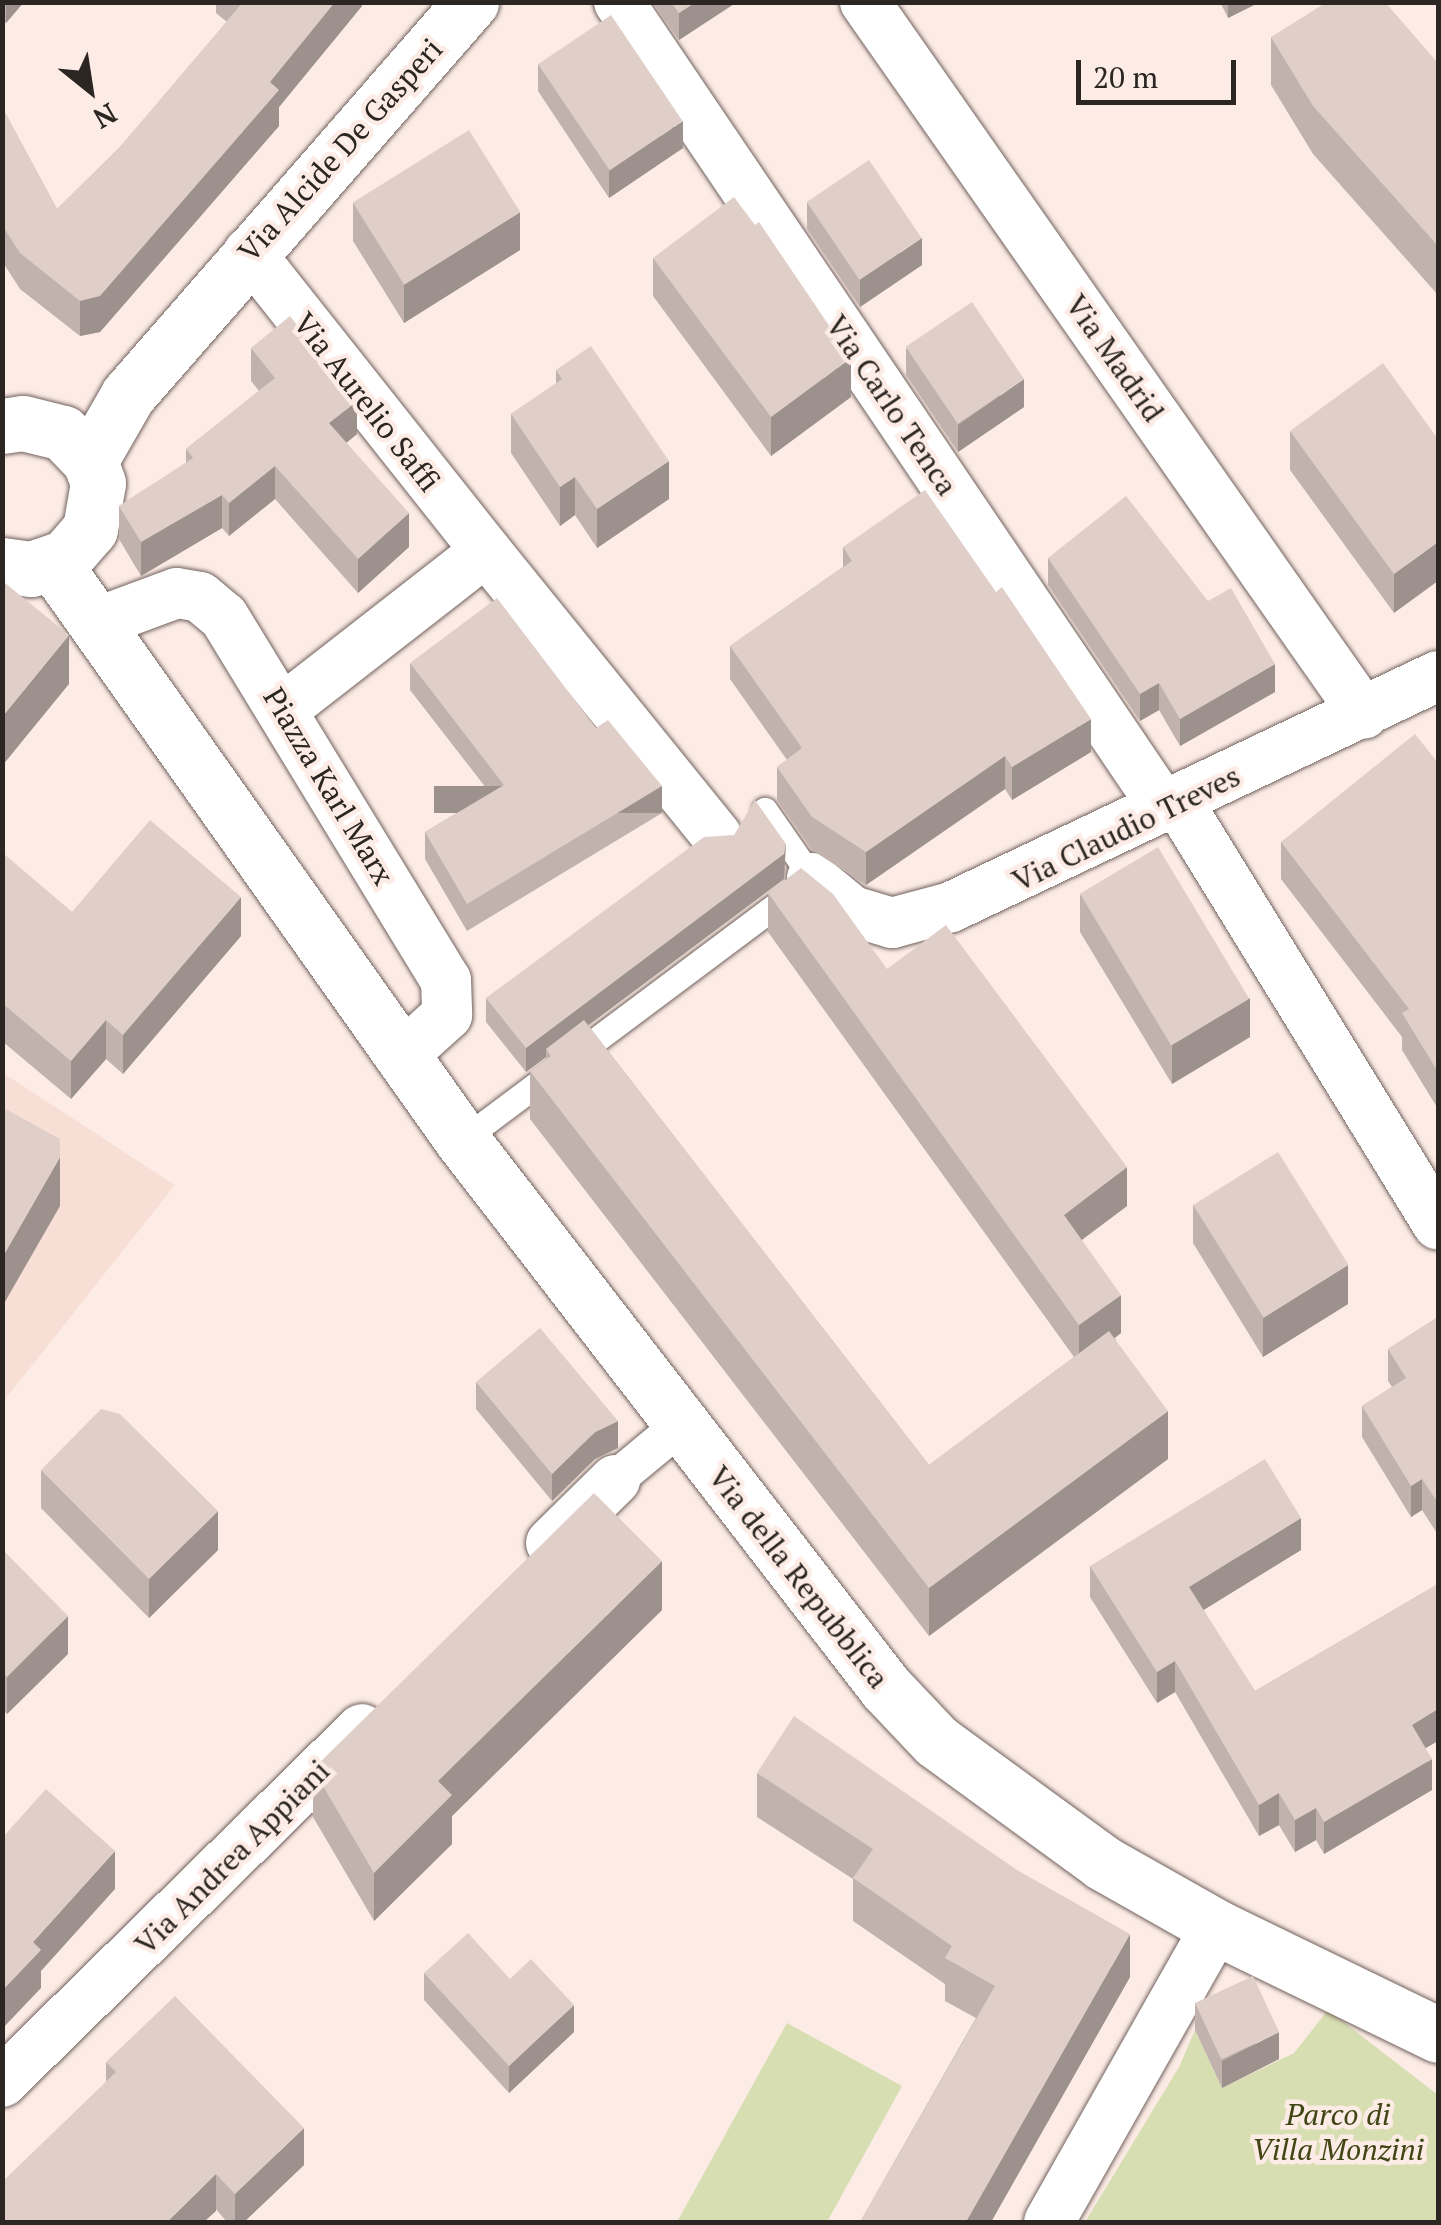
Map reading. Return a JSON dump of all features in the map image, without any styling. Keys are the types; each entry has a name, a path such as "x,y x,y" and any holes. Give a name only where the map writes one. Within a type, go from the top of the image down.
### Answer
{"street":[{"name":"Via Alcide De Gasperi","path":"90,460 128,395 471,2"},
{"name":"Via Carlo Tenca","path":"619,2 1171,805 1438,1224"},
{"name":"Via Madrid","path":"865,2 1364,714"},
{"name":"Via Aurelio Saffi","path":"249,252 717,836"},
{"name":"Via Alcide De Gasperi","path":"24,426 211,298"},
{"path":"24,426 79,445 90,460 98,507 44,559"},
{"path":"282,709 486,551"},
{"path":"44,559 112,617 164,716"},
{"path":"44,559 164,716 462,1140"},
{"name":"Piazza Karl Marx","path":"112,617 176,593 208,601 282,709 446,980 447,1015 402,1056"},
{"name":"Via Claudio Treves","path":"812,878 852,911 892,923 1004,886 1438,676"},
{"name":"Via della Repubblica","path":"462,1140 885,1687 936,1741 1102,1863 1216,1927 1438,2036"},
{"path":"516,1578 615,1480 680,1426"},
{"name":"Via Andrea Appiani","path":"2,2082 402,1690"},
{"path":"1049,2222 1216,1927"}],"lane":[{"path":"462,1140 812,878 764,810"}],"shaded area":[{"path":"3,1073 175,1185 3,1402"}],"green space":[{"name":"Parco di Villa Monzini","path":"1328,2010 1438,2095 1438,2222 1085,2222 1179,2067 1195,2030 1222,2088 1294,2053"},
{"path":"787,2023 902,2086 827,2222 677,2222"}],"building":[{"path":"243,2 335,2 270,82 279,90 100,296 80,301 20,253 2,225 2,107 57,209 120,147"},
{"path":"671,2 696,2 679,13"},
{"path":"1327,2 1385,2 1438,63 1438,246 1313,106 1271,37"},
{"path":"611,15 683,121 610,170 538,64"},
{"path":"469,130 520,212 404,285 353,203"},
{"path":"869,160 922,238 859,280 807,202"},
{"path":"734,197 755,225 759,222 851,358 771,417 653,258"},
{"path":"972,302 1024,379 958,424 906,347"},
{"path":"290,316 357,401 329,423 409,513 358,559 275,466 229,503 222,495 141,542 119,506 193,458 186,449 275,378 251,348"},
{"path":"591,346 669,461 597,509 575,477 560,487 511,414 562,379 556,370"},
{"path":"1383,363 1438,439 1438,542 1394,574 1290,431"},
{"path":"925,490 996,592 1002,587 1091,719 1012,767 1005,756 866,852 812,817 777,767 802,748 730,646 852,561 843,547"},
{"path":"1126,496 1208,601 1231,588 1275,664 1180,719 1159,683 1140,694 1048,558"},
{"path":"5,583 69,635 2,717 2,586"},
{"path":"497,598 596,728 608,720 662,786 467,904 425,832 504,785 410,663"},
{"path":"1415,734 1438,763 1438,1072 1402,1013 1409,1009 1281,842"},
{"path":"755,800 786,844 784,854 526,1048 486,998 704,837 734,835"},
{"path":"150,820 241,897 123,1035 106,1020 71,1061 2,1003 2,854 72,912"},
{"path":"1158,847 1249,999 1171,1046 1080,894"},
{"path":"801,868 833,894 887,969 946,925 1127,1167 1064,1215 1121,1295 1079,1325 768,893"},
{"path":"584,1020 929,1465 1109,1331 1168,1411 929,1588 530,1071 551,1056 546,1049"},
{"path":"2,1107 60,1139 60,1157 2,1258"},
{"path":"1278,1152 1348,1265 1264,1318 1193,1205"},
{"path":"1438,1317 1438,1503 1422,1479 1411,1486 1362,1406 1406,1378 1388,1349"},
{"path":"540,1328 618,1421 595,1432 552,1474 476,1382"},
{"path":"101,1409 120,1414 218,1511 149,1579 41,1470"},
{"path":"1265,1459 1301,1518 1189,1587 1255,1691 1438,1584 1438,1709 1412,1725 1432,1759 1324,1822 1316,1808 1295,1820 1279,1793 1259,1805 1175,1661 1157,1672 1090,1566"},
{"path":"594,1493 662,1561 438,1781 452,1795 374,1873 313,1769"},
{"path":"2,1549 68,1616 7,1677 2,1672"},
{"path":"794,1716 1017,1870 1130,1934 966,2222 860,2222 995,1986 945,1958 952,1946 853,1878 873,1849 757,1773"},
{"path":"46,1789 115,1851 33,1942 41,1950 2,1991 2,1838"},
{"path":"468,1933 510,1979 531,1959 574,2005 509,2066 424,1973"},
{"path":"1253,1976 1279,2032 1221,2059 1195,2003"},
{"path":"175,1996 304,2128 235,2194 216,2174 167,2222 2,2222 2,2182 116,2072 106,2062"}]}
